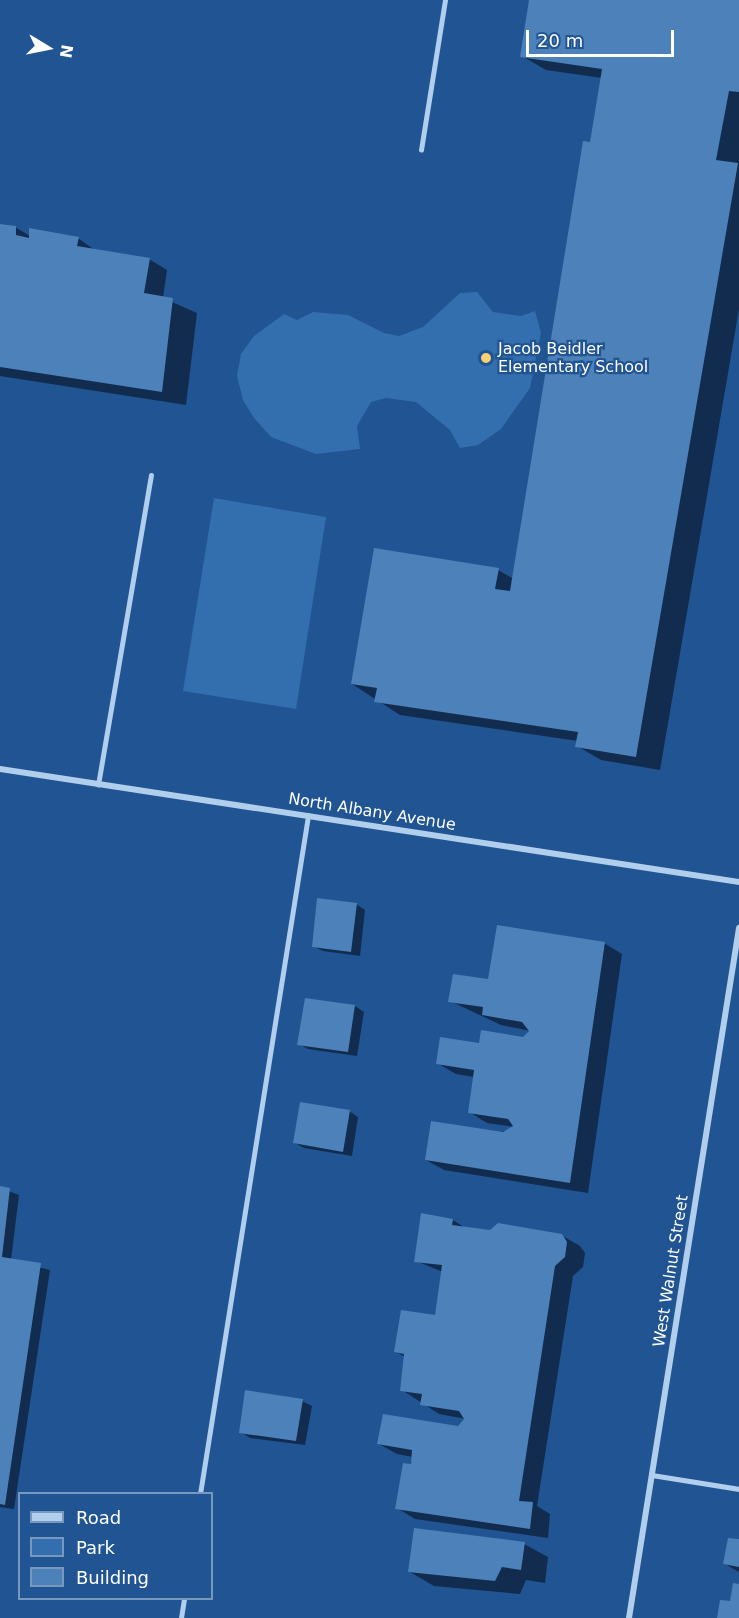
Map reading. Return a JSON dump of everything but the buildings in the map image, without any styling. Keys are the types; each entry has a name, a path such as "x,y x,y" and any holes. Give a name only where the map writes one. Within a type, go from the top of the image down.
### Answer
{"street":[{"name":"North Albany Avenue","path":"0,769 739,882"},
{"name":"West Walnut Street","path":"629,1618 739,928"}],"lane":[{"path":"421,150 445,0"},
{"path":"98,784 151,475"},
{"path":"200,1492 308,816"},
{"path":"652,1475 739,1489"},
{"path":"181,1618 184,1600"}],"green space":[{"path":"477,292 493,312 521,316 535,311 541,333 530,388 501,429 478,445 460,448 450,430 416,402 386,398 371,402 357,426 360,449 316,454 271,437 254,418 243,400 237,376 241,354 254,336 284,314 297,320 313,312 348,315 384,333 399,336 423,327 460,293"},
{"path":"214,498 326,517 296,709 183,691"}],"place":[{"name":"Jacob Beidler Elementary School","path":"486,358"}]}
